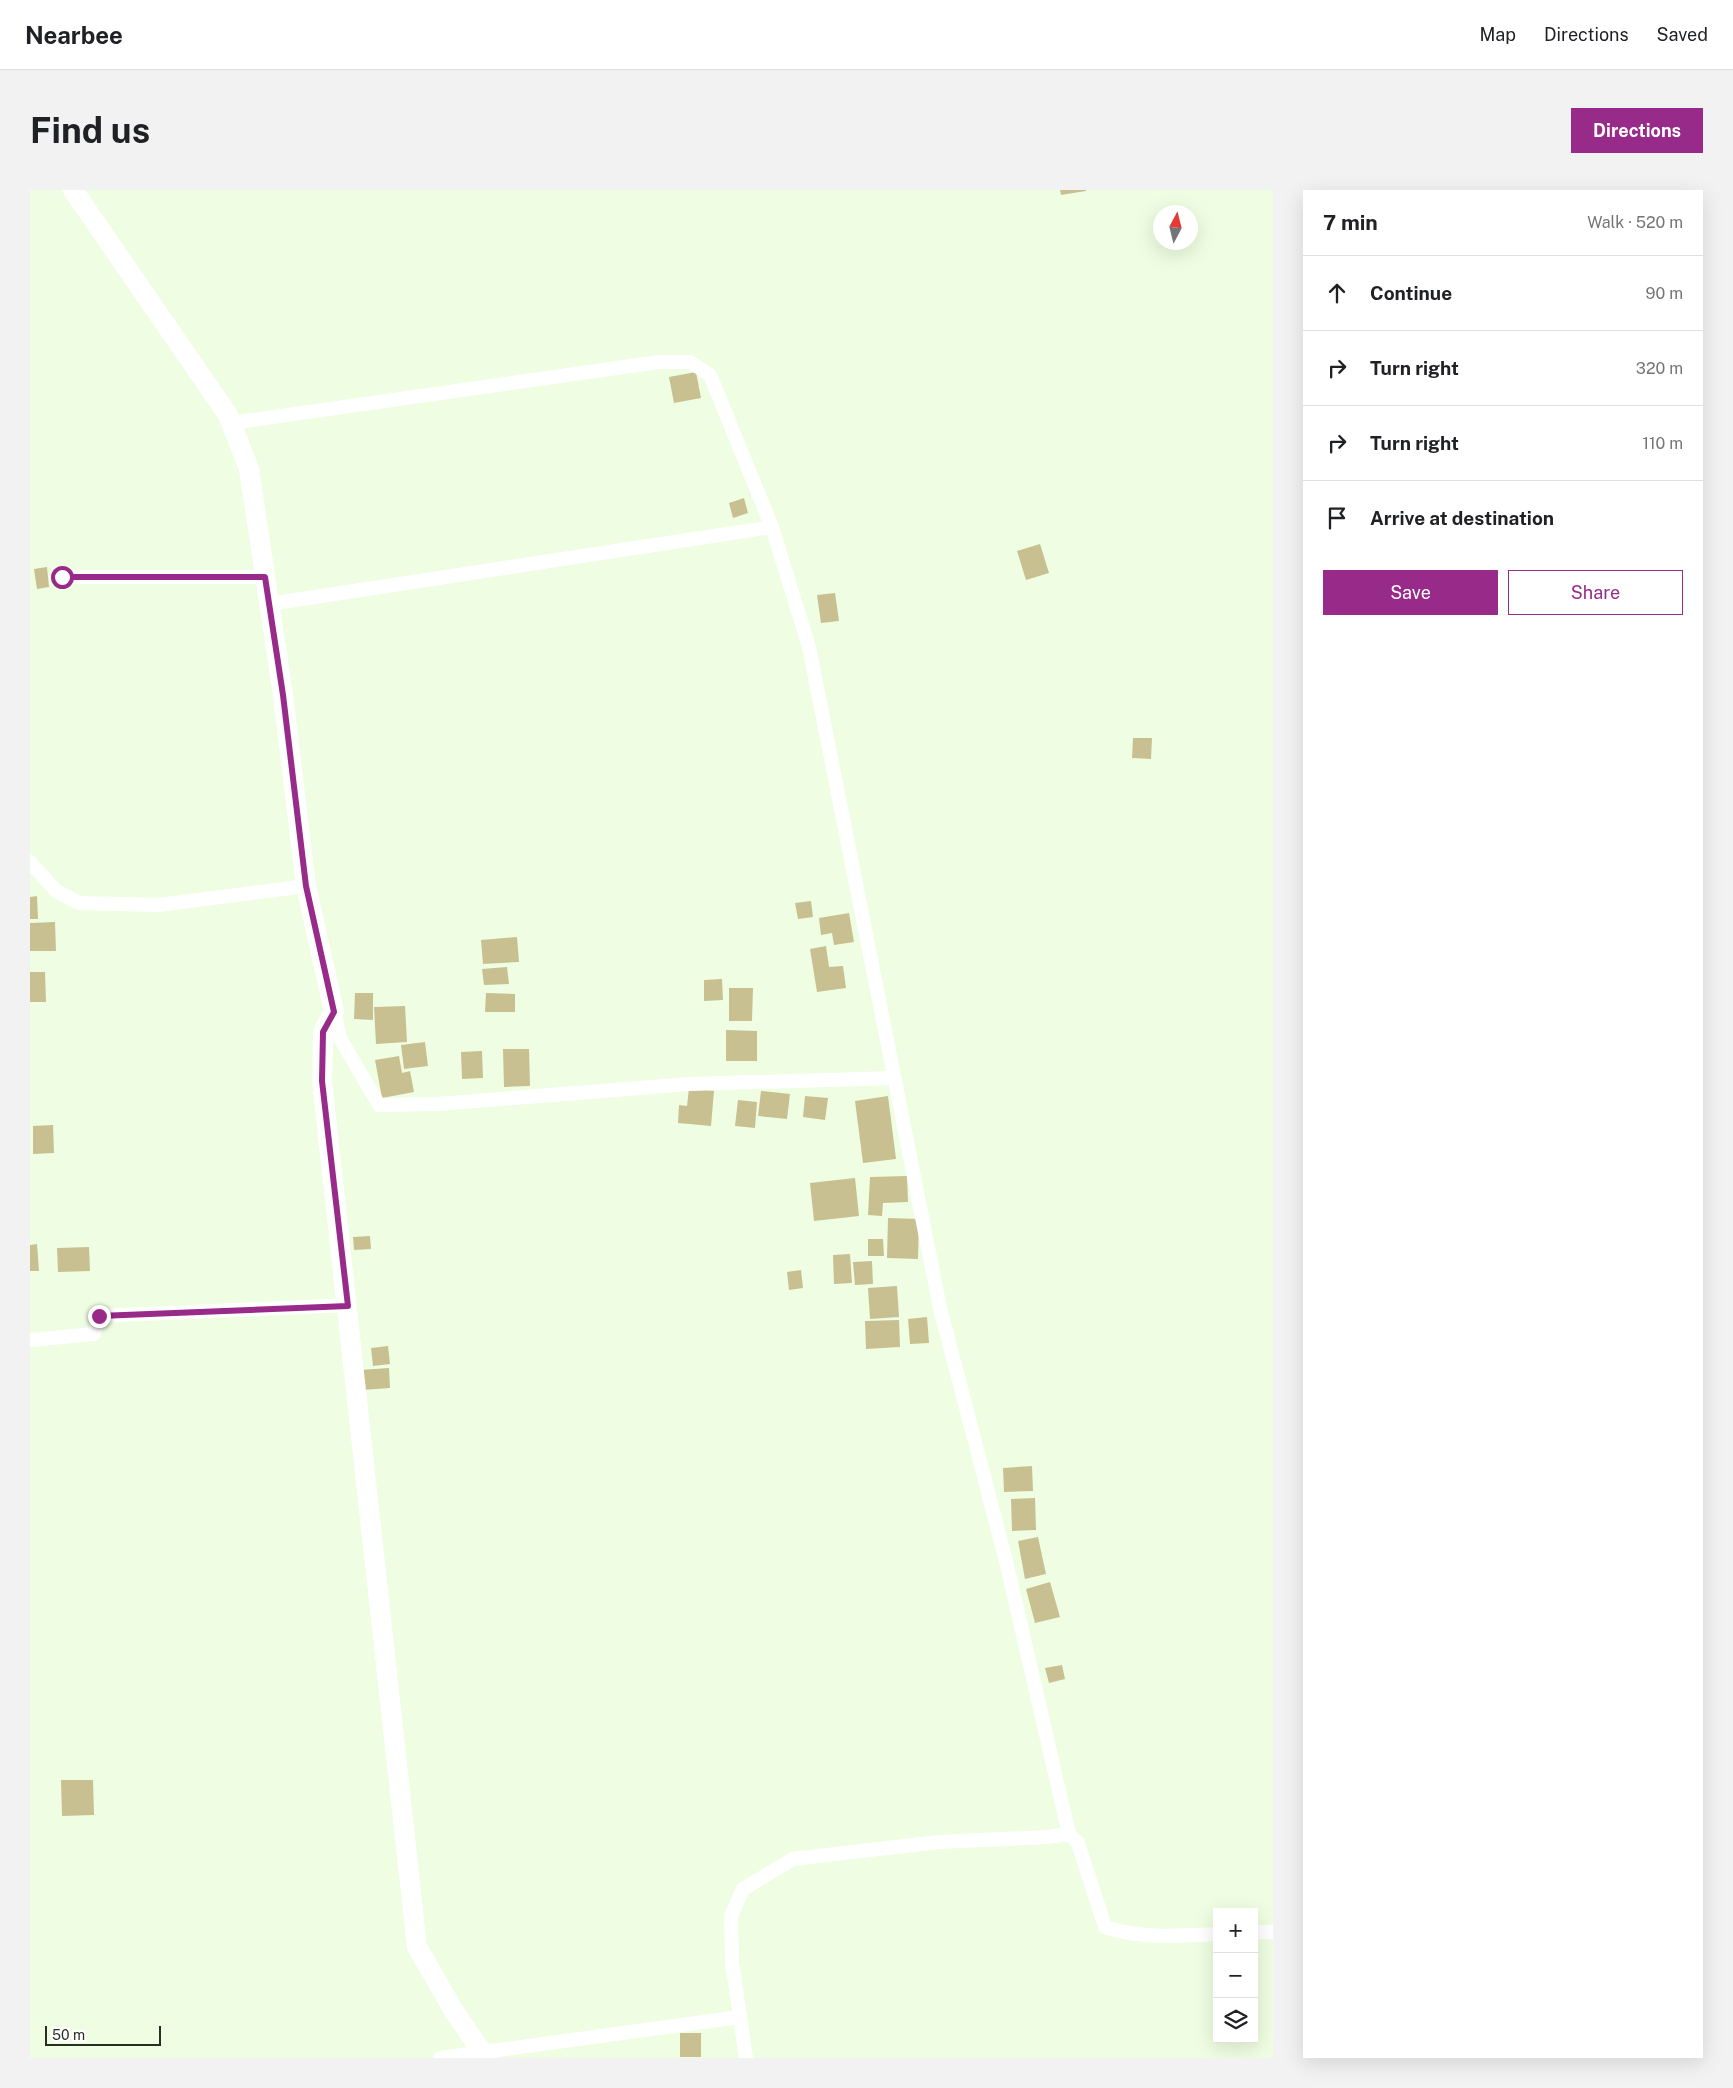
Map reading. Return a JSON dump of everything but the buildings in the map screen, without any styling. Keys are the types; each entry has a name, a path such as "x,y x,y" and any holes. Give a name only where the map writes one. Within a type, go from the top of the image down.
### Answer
{"street":[{"path":"73,190 228,415 249,469 283,695 306,886 340,1038 379,1105 437,1104 690,1084 894,1078"},
{"path":"231,423 659,362 690,362 710,375 772,527 809,647 940,1308 1006,1561 1070,1834 1078,1843 1105,1927 1124,1933 1175,1936 1213,1934"},
{"path":"269,604 772,527"},
{"path":"62,577 265,577"},
{"path":"30,862 56,891 79,903 159,905 306,886"},
{"path":"334,1012 323,1032 322,1081 417,1947 454,2011 484,2055"},
{"path":"30,1340 94,1334 99,1316 348,1306"},
{"path":"746,2058 732,1962 731,1916 743,1889 793,1860 939,1842 1048,1837 1070,1834"},
{"path":"1258,1932 1273,1932"},
{"path":"440,2058 484,2055 740,2017"}],"route":[{"path":"62,577 265,577 283,695 306,886 334,1012 323,1032 322,1081 348,1306 99,1316"}]}
